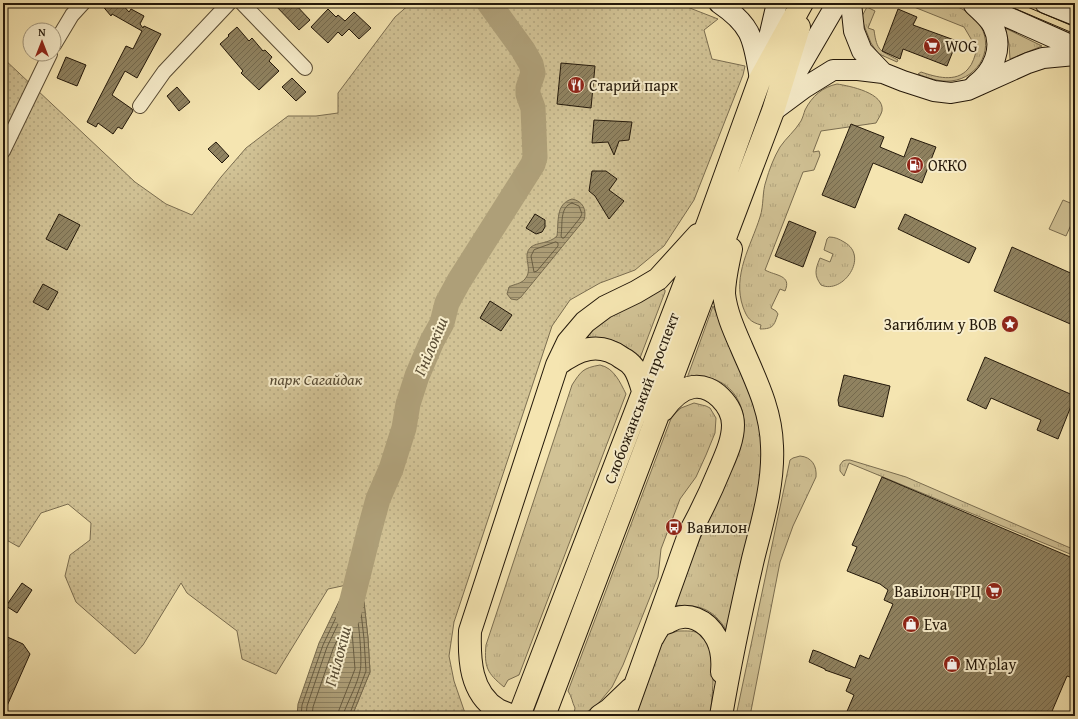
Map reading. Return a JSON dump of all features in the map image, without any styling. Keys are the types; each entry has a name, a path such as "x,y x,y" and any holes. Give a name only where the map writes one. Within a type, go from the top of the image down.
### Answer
{"main road":[{"path":"719,3 741,20 751,37 760,79"},
{"name":"Слобожанський проспект","path":"519,716 708,223 760,79 777,3"},
{"name":"Слобожанський проспект","path":"760,79 802,3"},
{"name":"Слобожанський проспект","path":"544,716 773,111 806,3"},
{"name":"Слобожанський проспект","path":"773,111 837,3"},
{"path":"851,3 854,31 862,51 883,73"},
{"path":"968,90 987,74 997,51 997,37 992,24 972,3"},
{"path":"976,3 1075,47"},
{"path":"1046,3 1075,15"},
{"path":"773,111 804,88 833,70 858,70 883,73 934,91 951,93 968,90 1028,63 1043,58 1075,55"},
{"path":"721,713 736,636 764,515 772,461 769,415 763,396 729,317 724,294 729,261 748,176"},
{"path":"512,716 498,710 483,697 474,680 470,656 470,631 557,365 568,342 585,322 605,307 636,292 658,279 708,223"},
{"path":"557,365 570,355 596,348 604,349 613,352 634,368 643,391"},
{"path":"624,716 690,532 704,506 726,453 731,438 733,424 726,402 705,387 693,387 678,393 656,420"},
{"path":"652,638 660,626 672,619 682,616 693,617 701,620 708,626 716,638 722,652 723,666 721,713"},
{"path":"600,716 609,710 635,685"}],"street":[{"path":"62,32 72,15 83,3"},
{"path":"140,106 164,72 229,3"},
{"path":"242,3 305,68"},
{"path":"3,150 46,62"}],"green space":[{"name":"парк Сагайдак","path":"411,3 677,3 718,19 704,30 712,59 745,66 743,75 694,200 664,246 635,270 600,283 570,300 552,326 454,622 449,656 454,681 466,716 352,716 370,672 364,602 356,583 328,589 276,674 242,659 237,631 187,593 181,583 143,645 135,654 76,602 65,576 70,555 90,540 91,523 68,504 41,513 19,547 3,538 3,58 135,182 166,204 192,215 221,177 246,148 288,116 316,116 338,113 338,93 395,17"},
{"path":"904,3 946,3 954,5 969,13 978,22 983,31 985,41 985,50 977,67 970,74 961,79 951,81 938,80 918,74 921,72 946,78 958,76 970,67 977,49 964,27"},
{"path":"867,7 875,11 868,28 874,30 878,47 883,52 898,60 897,62 879,54 871,43 861,18"},
{"path":"1005,28 1042,46 1010,59 1009,44"},
{"path":"837,84 858,89 873,95 878,99 882,112 876,123 821,131 813,152 819,151 820,155 814,170 803,172 765,270 785,279 787,286 785,291 780,289 771,308 778,314 773,326 760,329 761,325 752,321 744,311 740,295 740,284 744,261 761,212 767,177 780,147 799,125 811,100 827,87"},
{"path":"1063,200 1075,205 1075,216 1066,236 1049,229"},
{"path":"829,237 837,238 851,248 854,256 854,264 845,279 838,284 829,287 821,285 817,278 816,272 820,258 830,262 833,254 824,250"},
{"path":"663,289 665,292 640,358 618,342 606,339 590,338 585,334 592,325 639,299"},
{"path":"713,306 751,391 762,426 763,478 727,631 716,617 704,609 689,606 671,606 706,525 744,421 738,400 733,392 726,386 709,378 687,378"},
{"path":"600,365 613,372 626,394 519,675 508,680 504,687 494,678 488,669 486,664 486,645 572,385 583,371 590,367"},
{"path":"694,403 710,408 716,418 715,433 696,477 680,499 661,549 658,577 623,665 612,687 597,705 582,715 574,714 575,708 568,691 672,416 681,408"},
{"path":"800,456 811,460 816,469 816,477 793,526 780,562 750,716 736,716 790,460"},
{"path":"846,460 906,477 1075,550 1075,556 849,463 844,476 840,471 840,465"},
{"path":"678,631 696,632 702,635 707,641 711,650 713,673 710,716 631,716 662,642 668,634"}],"water":[{"path":"572,199 576,200 583,206 585,213 584,220 521,297 517,300 511,299 507,294 509,287 522,282 527,275 528,251 534,245 554,239 557,236 560,209 567,201"},
{"path":"356,583 364,602 370,672 352,716 297,716 298,704 319,643 343,593"}],"building":[{"path":"100,3 121,3 129,12 131,9 144,16 140,24 143,28 144,26 161,34 137,78 125,71 112,95 133,111 122,129 118,127 113,134 98,123 96,127 87,122 126,46 133,49 142,31 112,14 111,16"},
{"path":"273,3 294,3 310,20 299,30"},
{"path":"328,9 336,17 338,15 345,21 354,12 371,28 359,39 349,29 342,36 338,32 328,43 311,27"},
{"path":"898,9 917,17 913,25 957,41 947,66 903,49 900,59 882,51"},
{"path":"237,27 249,41 252,38 263,51 265,50 272,57 269,61 279,71 259,90 241,73 243,71 220,44"},
{"path":"66,57 86,65 77,86 57,78"},
{"name":"Старий парк","path":"561,63 595,66 591,108 557,104"},
{"path":"292,78 306,92 296,101 282,87"},
{"path":"177,87 190,102 179,111 167,96"},
{"name":"Старий парк","path":"594,120 632,122 629,140 619,141 614,155 608,142 592,143"},
{"path":"851,124 884,137 880,147 904,157 911,138 936,147 922,183 873,163 855,208 822,195"},
{"path":"216,142 229,156 222,163 208,149"},
{"path":"592,171 606,171 617,179 609,190 624,201 609,219 595,196 589,191"},
{"path":"59,214 80,225 67,250 46,239"},
{"path":"535,214 545,220 545,227 542,232 536,234 526,228"},
{"path":"905,214 976,248 969,263 898,229"},
{"path":"789,221 816,232 803,267 775,256"},
{"path":"1012,247 1075,275 1075,326 994,291"},
{"path":"43,284 58,292 48,310 33,302"},
{"path":"490,301 512,315 501,331 480,318"},
{"path":"985,357 1075,396 1058,439 1037,430 1041,420 991,398 986,409 967,400"},
{"path":"844,375 890,386 883,417 839,406 838,400"},
{"name":"Вавілон ТРЦ","path":"882,477 1075,559 1075,679 1067,676 1050,716 845,716 854,695 846,691 851,679 825,670 809,662 813,650 855,668 860,655 869,659 893,604 884,600 888,590 880,584 847,571 857,547 852,545"},
{"path":"22,583 32,590 17,613 6,606"},
{"path":"3,635 23,644 30,654 3,715"}],"waterway":[{"name":"Гнілокіш","path":"348,616 378,499 391,469 404,428 408,404 417,376 432,341 442,323 447,303 459,281 533,164 535,157 533,108 528,94 528,88 533,73 531,64 523,50 489,3"}],"tram line":[{"path":"1002,3 1075,34"},
{"path":"1018,3 1075,27"}],"place":[{"name":"WOG","path":"932,46"},
{"name":"Старий парк","path":"576,85"},
{"name":"ОККО","path":"915,165"},
{"name":"Загиблим у ВОВ","path":"1010,324"},
{"name":"Вавилон","path":"674,527"},
{"name":"Вавілон ТРЦ","path":"994,591"},
{"name":"Eva","path":"911,624"},
{"name":"MYplay","path":"952,664"}]}
